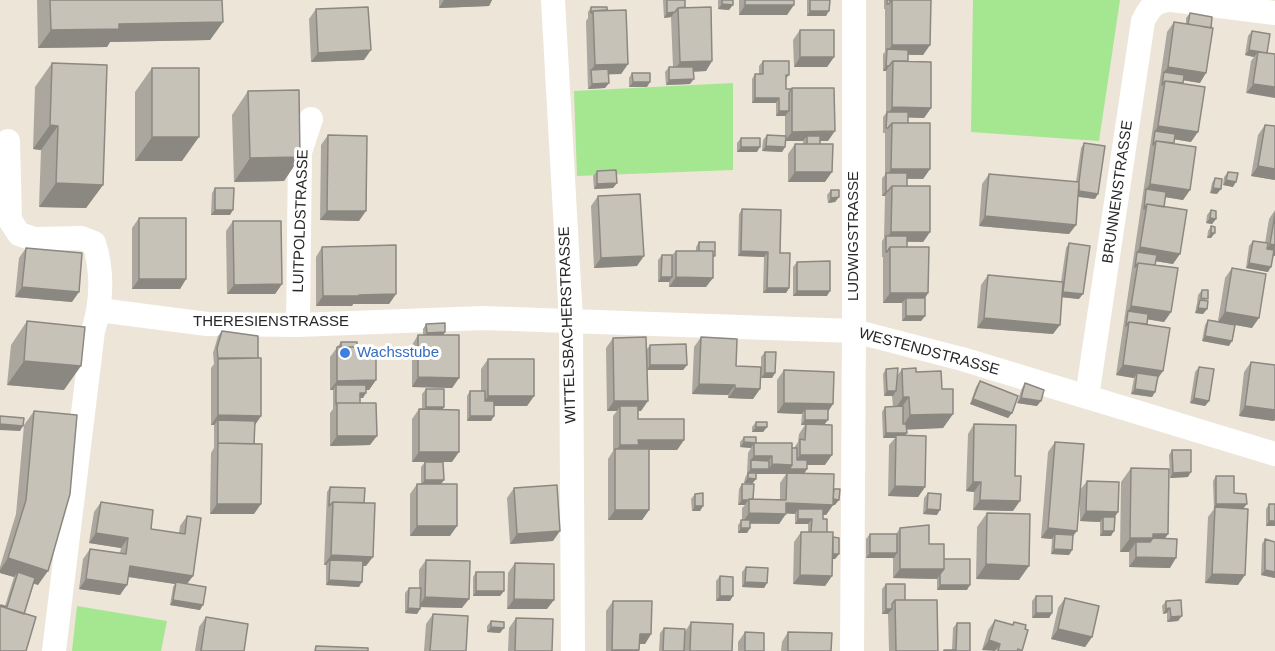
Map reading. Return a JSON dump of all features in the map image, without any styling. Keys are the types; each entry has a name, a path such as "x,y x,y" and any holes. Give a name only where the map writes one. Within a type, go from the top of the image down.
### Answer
{"street":[{"name":"WITTELSBACHERSTRASSE","path":"553,0 571,320 573,651"},
{"name":"LUDWIGSTRASSE","path":"852,651 855,331 854,0"},
{"name":"BRUNNENSTRASSE","path":"1087,397 1143,21 1150,7 1159,1 1170,0 1275,13"},
{"name":"LUITPOLDSTRASSE","path":"298,325 300,152 311,119"},
{"path":"8,141 10,220 19,234 33,239 81,238 94,243 99,258 99,310 93,331 54,651"},
{"name":"THERESIENSTRASSE","path":"99,310 207,324 298,325 483,318 571,320"},
{"name":"WESTENDSTRASSE","path":"571,320 855,331 962,359 1275,454"}],"green space":[{"path":"973,0 1120,0 1099,141 971,132"},
{"path":"733,83 733,170 577,176 574,91"},
{"path":"77,606 167,621 161,651 72,651"}],"building":[{"path":"50,0 222,0 223,22 119,24 119,29 51,30"},
{"path":"667,0 685,0 685,7 667,13"},
{"path":"722,0 733,0 733,5 722,4"},
{"path":"745,0 794,0 794,5 745,5"},
{"path":"810,0 830,0 829,11 810,11"},
{"path":"892,0 931,0 930,45 892,45"},
{"path":"368,7 371,50 318,53 316,9"},
{"path":"591,7 607,7 607,10 591,13"},
{"path":"711,7 712,61 680,62 678,8"},
{"path":"626,10 628,64 595,65 593,11"},
{"path":"1190,13 1212,17 1211,28 1188,24"},
{"path":"1174,22 1213,28 1206,73 1168,67"},
{"path":"800,30 834,30 834,57 800,57"},
{"path":"1252,31 1270,34 1267,53 1249,50"},
{"path":"887,49 908,50 908,61 893,61 886,66"},
{"path":"1258,52 1275,54 1275,87 1253,84"},
{"path":"763,61 789,61 786,89 791,89 789,111 779,111 779,98 755,98 755,74 763,74"},
{"path":"893,61 931,62 931,108 892,107"},
{"path":"52,63 107,65 103,185 56,183 58,126 50,125"},
{"path":"669,67 693,67 694,79 669,80"},
{"path":"152,68 199,68 199,137 152,137"},
{"path":"608,69 609,83 592,84 591,70"},
{"path":"1164,72 1184,75 1183,83 1165,81 1162,85"},
{"path":"632,73 650,73 650,82 633,82"},
{"path":"1165,81 1205,87 1198,132 1158,126"},
{"path":"792,88 834,88 835,131 792,132"},
{"path":"299,90 300,157 250,158 248,91"},
{"path":"887,112 908,112 908,123 892,123 886,128"},
{"path":"892,123 930,123 930,169 891,169"},
{"path":"1265,125 1275,126 1275,169 1258,166"},
{"path":"1155,131 1175,134 1174,143 1156,141 1153,145"},
{"path":"328,135 367,136 366,211 327,211"},
{"path":"767,135 786,136 785,147 766,146"},
{"path":"807,136 820,136 820,144 807,144"},
{"path":"741,138 760,138 760,147 741,147"},
{"path":"1156,141 1196,147 1190,190 1150,184"},
{"path":"1084,143 1105,146 1098,194 1079,191"},
{"path":"795,144 833,144 832,172 795,172"},
{"path":"616,170 617,183 597,184 597,171"},
{"path":"1228,172 1238,173 1236,182 1226,180"},
{"path":"886,173 907,173 907,186 892,186 886,191"},
{"path":"989,174 1079,182 1076,225 985,216"},
{"path":"1215,178 1222,179 1221,189 1213,188"},
{"path":"892,186 930,186 930,232 891,232"},
{"path":"215,188 234,188 233,210 215,210"},
{"path":"1146,189 1166,192 1164,207 1147,204 1144,209"},
{"path":"831,190 839,190 839,197 831,198"},
{"path":"640,194 644,256 601,258 598,196"},
{"path":"1147,204 1187,210 1180,254 1140,247"},
{"path":"742,209 781,210 780,253 790,253 789,288 767,288 768,252 741,251"},
{"path":"1211,210 1216,211 1216,219 1210,218"},
{"path":"1275,214 1275,245 1270,244"},
{"path":"139,218 186,218 186,279 139,279"},
{"path":"233,221 281,221 282,284 234,285"},
{"path":"1211,226 1215,227 1215,233 1211,233"},
{"path":"886,236 907,236 907,247 890,247 886,252"},
{"path":"1253,241 1268,243 1267,249 1274,250 1271,267 1249,263"},
{"path":"699,242 715,242 715,256 713,256 713,251 699,251"},
{"path":"1069,243 1090,246 1083,294 1063,292"},
{"path":"396,245 396,294 323,296 322,247"},
{"path":"890,247 929,247 928,293 890,293"},
{"path":"26,248 82,253 79,292 22,287"},
{"path":"676,251 713,251 713,278 676,277"},
{"path":"1137,252 1157,255 1155,265 1138,263 1135,267"},
{"path":"662,255 672,255 672,277 661,277"},
{"path":"830,261 830,291 797,291 797,262"},
{"path":"1138,263 1178,268 1171,312 1131,306"},
{"path":"1232,268 1266,274 1259,318 1225,312"},
{"path":"988,275 1063,282 1060,325 984,318"},
{"path":"1202,290 1208,290 1208,299 1201,298"},
{"path":"906,298 925,298 925,316 906,316"},
{"path":"1200,300 1208,301 1207,309 1198,308"},
{"path":"1128,311 1148,314 1147,324 1129,322 1126,326"},
{"path":"1208,320 1235,325 1232,341 1205,336"},
{"path":"27,321 85,327 81,366 24,361"},
{"path":"1129,322 1170,328 1163,371 1123,365"},
{"path":"445,323 445,332 427,333 426,324"},
{"path":"222,331 258,336 258,358 218,359 217,348"},
{"path":"418,335 459,335 459,378 418,377"},
{"path":"646,337 648,401 614,401 613,338"},
{"path":"701,337 737,339 736,366 761,367 760,389 735,388 735,385 699,384"},
{"path":"341,342 357,342 357,347 341,347"},
{"path":"686,344 687,365 650,365 650,345"},
{"path":"337,347 376,347 376,380 337,381"},
{"path":"765,352 776,352 775,373 765,373"},
{"path":"218,358 261,358 261,416 218,415"},
{"path":"488,359 534,359 534,396 488,396"},
{"path":"1251,362 1275,365 1275,410 1245,406"},
{"path":"1199,367 1214,369 1209,401 1194,398"},
{"path":"898,368 896,391 887,391 886,369"},
{"path":"916,368 916,372 941,371 942,389 953,389 953,414 910,415 909,397 903,397 902,369"},
{"path":"784,370 834,372 833,404 784,403"},
{"path":"1137,373 1158,376 1155,392 1135,389"},
{"path":"980,381 1018,396 1012,413 973,399"},
{"path":"1025,383 1044,390 1041,401 1021,398"},
{"path":"336,385 366,385 366,393 360,393 360,403 336,404"},
{"path":"426,389 444,389 444,407 426,407"},
{"path":"470,391 485,391 485,401 494,401 494,416 470,416"},
{"path":"337,403 376,403 377,436 337,436"},
{"path":"620,406 638,406 638,419 684,419 684,440 638,440 639,445 620,445"},
{"path":"903,406 903,424 906,424 907,433 886,433 885,407"},
{"path":"419,409 459,410 459,452 419,452"},
{"path":"805,409 828,409 828,420 805,420"},
{"path":"34,411 77,415 70,494 48,571 8,558 26,500"},
{"path":"0,416 24,418 23,426 0,424"},
{"path":"218,420 255,421 254,444 218,443"},
{"path":"756,422 767,422 767,427 756,427"},
{"path":"806,424 832,425 832,455 800,455 800,439 805,440"},
{"path":"974,424 1016,425 1015,476 1021,476 1020,501 980,500 981,482 973,482"},
{"path":"896,435 926,436 925,487 895,486"},
{"path":"744,437 756,437 756,443 744,442"},
{"path":"1055,442 1084,444 1077,531 1048,528"},
{"path":"218,443 262,444 261,504 217,504"},
{"path":"754,443 792,443 792,465 772,464 772,456 754,456"},
{"path":"792,448 797,448 797,460 807,460 807,469 789,469 792,465"},
{"path":"615,449 649,449 649,510 615,510"},
{"path":"1172,450 1191,450 1191,472 1173,473"},
{"path":"751,460 769,461 769,469 751,469"},
{"path":"425,462 443,462 444,480 425,480"},
{"path":"1131,468 1169,469 1168,534 1153,534 1153,538 1130,538"},
{"path":"748,473 756,473 756,479 748,478"},
{"path":"787,473 834,474 833,505 786,503 786,514 749,513 749,499 786,500"},
{"path":"1216,476 1234,476 1234,493 1246,494 1247,504 1216,504"},
{"path":"1087,481 1119,482 1118,512 1086,511"},
{"path":"417,484 457,484 457,526 417,526"},
{"path":"742,484 754,484 753,499 742,500"},
{"path":"557,485 560,531 517,534 514,488"},
{"path":"330,487 365,488 364,503 333,502 329,506"},
{"path":"834,489 840,489 839,500 833,499"},
{"path":"703,493 703,506 695,506 695,494"},
{"path":"928,493 941,494 940,510 927,509"},
{"path":"101,502 153,510 151,529 185,534 187,516 201,518 193,576 130,566 127,585 86,579 90,549 126,554 128,538 96,533"},
{"path":"333,502 375,503 373,557 331,555"},
{"path":"1269,504 1275,504 1275,521 1269,521"},
{"path":"1215,507 1248,509 1245,575 1212,574"},
{"path":"798,509 823,509 823,519 827,519 827,532 811,532 812,519 798,519"},
{"path":"987,513 1030,514 1029,566 986,564"},
{"path":"1103,517 1115,517 1114,531 1103,531"},
{"path":"741,520 750,520 750,528 741,528"},
{"path":"929,525 929,544 944,544 944,569 900,569 900,528"},
{"path":"801,532 833,532 832,576 800,575"},
{"path":"870,534 897,534 897,553 870,553"},
{"path":"1055,534 1073,535 1072,550 1054,549"},
{"path":"833,537 839,538 839,554 833,554"},
{"path":"1153,538 1177,539 1176,558 1136,557 1136,542 1150,542"},
{"path":"1265,539 1275,542 1275,572 1265,570"},
{"path":"944,559 970,559 970,585 940,585"},
{"path":"330,560 363,561 362,582 329,580"},
{"path":"426,560 470,561 469,599 425,597"},
{"path":"515,563 554,564 554,600 514,599"},
{"path":"746,567 768,568 767,583 745,582"},
{"path":"18,572 35,578 24,614 0,606 7,607"},
{"path":"476,572 504,572 504,591 476,591"},
{"path":"720,576 733,577 733,596 720,596"},
{"path":"176,582 206,587 203,605 173,600"},
{"path":"886,584 905,584 905,600 895,600 892,609 886,609"},
{"path":"409,588 421,588 420,609 408,608"},
{"path":"1036,596 1052,596 1052,613 1036,613"},
{"path":"1065,598 1099,606 1092,637 1058,629"},
{"path":"895,600 937,600 938,651 896,651"},
{"path":"1181,600 1182,616 1171,617 1170,608 1166,609 1166,601"},
{"path":"613,601 652,601 651,634 640,634 639,650 612,650"},
{"path":"0,606 36,617 26,651 0,651"},
{"path":"433,614 468,616 466,651 430,651"},
{"path":"206,617 248,624 244,651 201,651"},
{"path":"516,618 553,619 552,651 515,651"},
{"path":"995,620 1013,625 1014,622 1026,625 1025,629 1028,630 1022,651 1018,649 1017,651 998,651 1000,644 989,640"},
{"path":"491,621 504,622 504,628 491,627"},
{"path":"691,622 733,624 732,651 690,651"},
{"path":"957,623 970,623 970,651 944,651 956,650"},
{"path":"664,628 685,629 684,651 663,651"},
{"path":"745,632 764,633 764,651 745,651"},
{"path":"788,632 832,633 831,651 788,651"},
{"path":"316,646 368,648 368,651 315,651"}],"place":[{"name":"Wachsstube","path":"345,353"}]}
